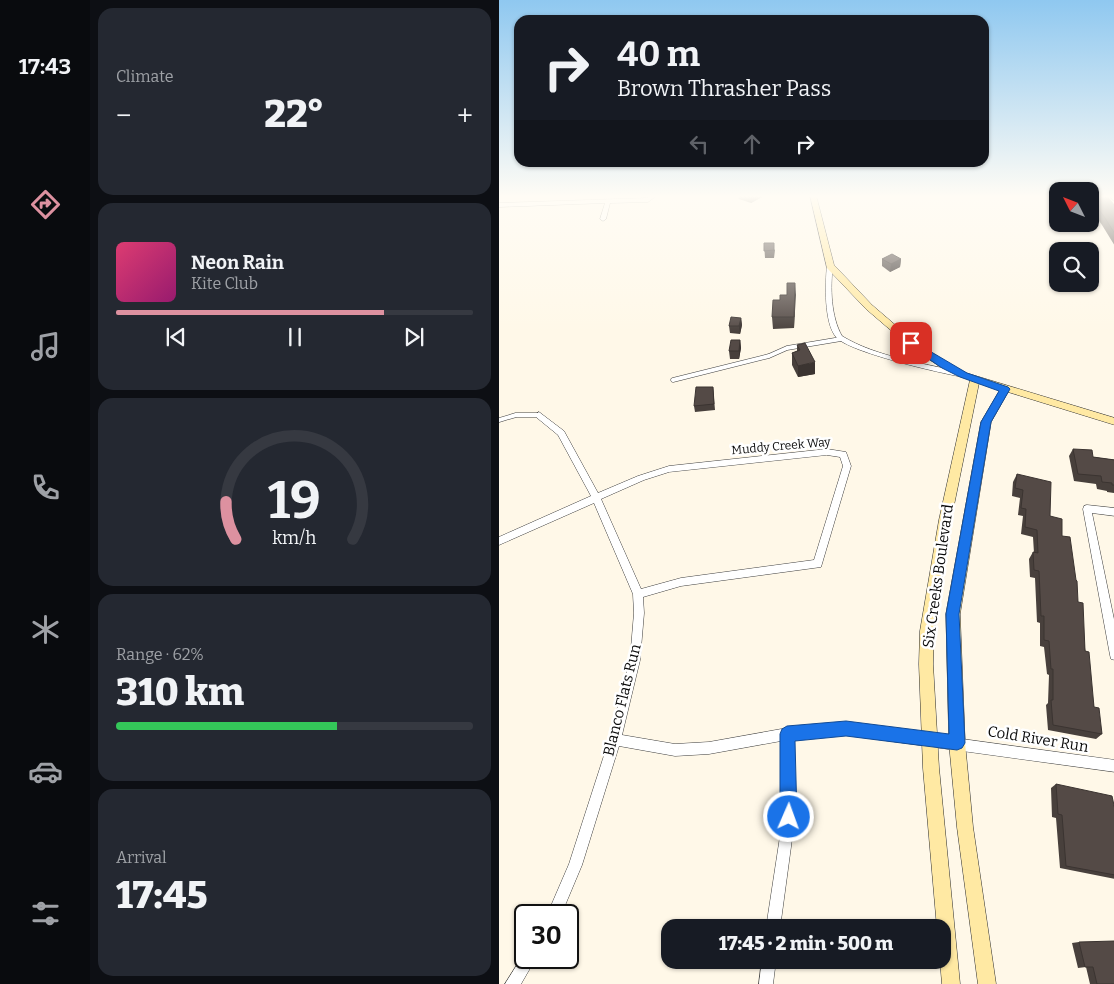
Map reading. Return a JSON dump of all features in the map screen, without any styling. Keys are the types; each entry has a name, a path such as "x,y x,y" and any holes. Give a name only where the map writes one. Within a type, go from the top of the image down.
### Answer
{"street":[{"path":"824,241 830,266 828,275 829,295 836,333 841,339 943,372 963,375"},
{"path":"830,266 895,330 931,357 963,375 1114,422"},
{"name":"Six Creeks Boulevard","path":"951,984 930,739 926,664 929,617 945,520 975,380"},
{"name":"Six Creeks Boulevard","path":"987,984 983,942 965,827 957,743 953,614 986,422 1005,389"},
{"name":"Blanco Flats Run","path":"539,415 561,432 596,497 638,594 639,613 635,660 615,740 575,864 559,904"},
{"name":"Muddy Creek Way","path":"499,541 596,497 641,478 669,469 827,452 843,454 847,466 818,564 681,582 638,594"},
{"path":"1114,512 1087,509 1114,655"},
{"name":"Cold River Run","path":"615,740 675,750 709,748 787,734 846,729 930,739 1114,766"},
{"path":"774,919 789,817 787,734"},
{"path":"512,984 522,969"},
{"path":"766,984 768,969"}],"lane":[{"path":"673,380 769,356 787,348 841,339"},
{"path":"499,420 516,415 539,415"}],"building":[{"path":"764,243 774,243 774,250 764,251"},
{"path":"892,254 901,259 891,264 882,259"},
{"path":"787,283 795,283 794,317 772,317 773,300 780,300 780,295 787,295"},
{"path":"731,317 741,318 739,326 729,326"},
{"path":"731,340 740,340 739,351 729,351"},
{"path":"805,343 815,362 798,366 792,353 800,350 797,345"},
{"path":"696,387 713,387 714,404 694,406"},
{"path":"1073,449 1092,450 1093,457 1115,460 1115,485 1102,482 1101,476 1078,474"},
{"path":"1017,474 1051,482 1050,516 1062,519 1062,536 1070,537 1077,581 1078,602 1083,603 1085,651 1089,652 1094,707 1099,708 1102,734 1053,725 1051,700 1053,700 1053,669 1051,669 1049,641 1044,640 1044,616 1041,616 1039,571 1034,570 1033,552 1038,553 1037,530 1025,527 1026,509 1021,508 1023,490 1015,488"},
{"path":"1056,784 1112,796 1115,810 1115,875 1066,866 1062,815 1058,814"},
{"path":"1115,941 1115,984 1097,984 1093,967 1085,967 1079,942"}],"route":[{"path":"789,817 787,734 823,729 846,729 957,743 953,614 986,422 1005,389 963,375 945,366 911,343"}]}
